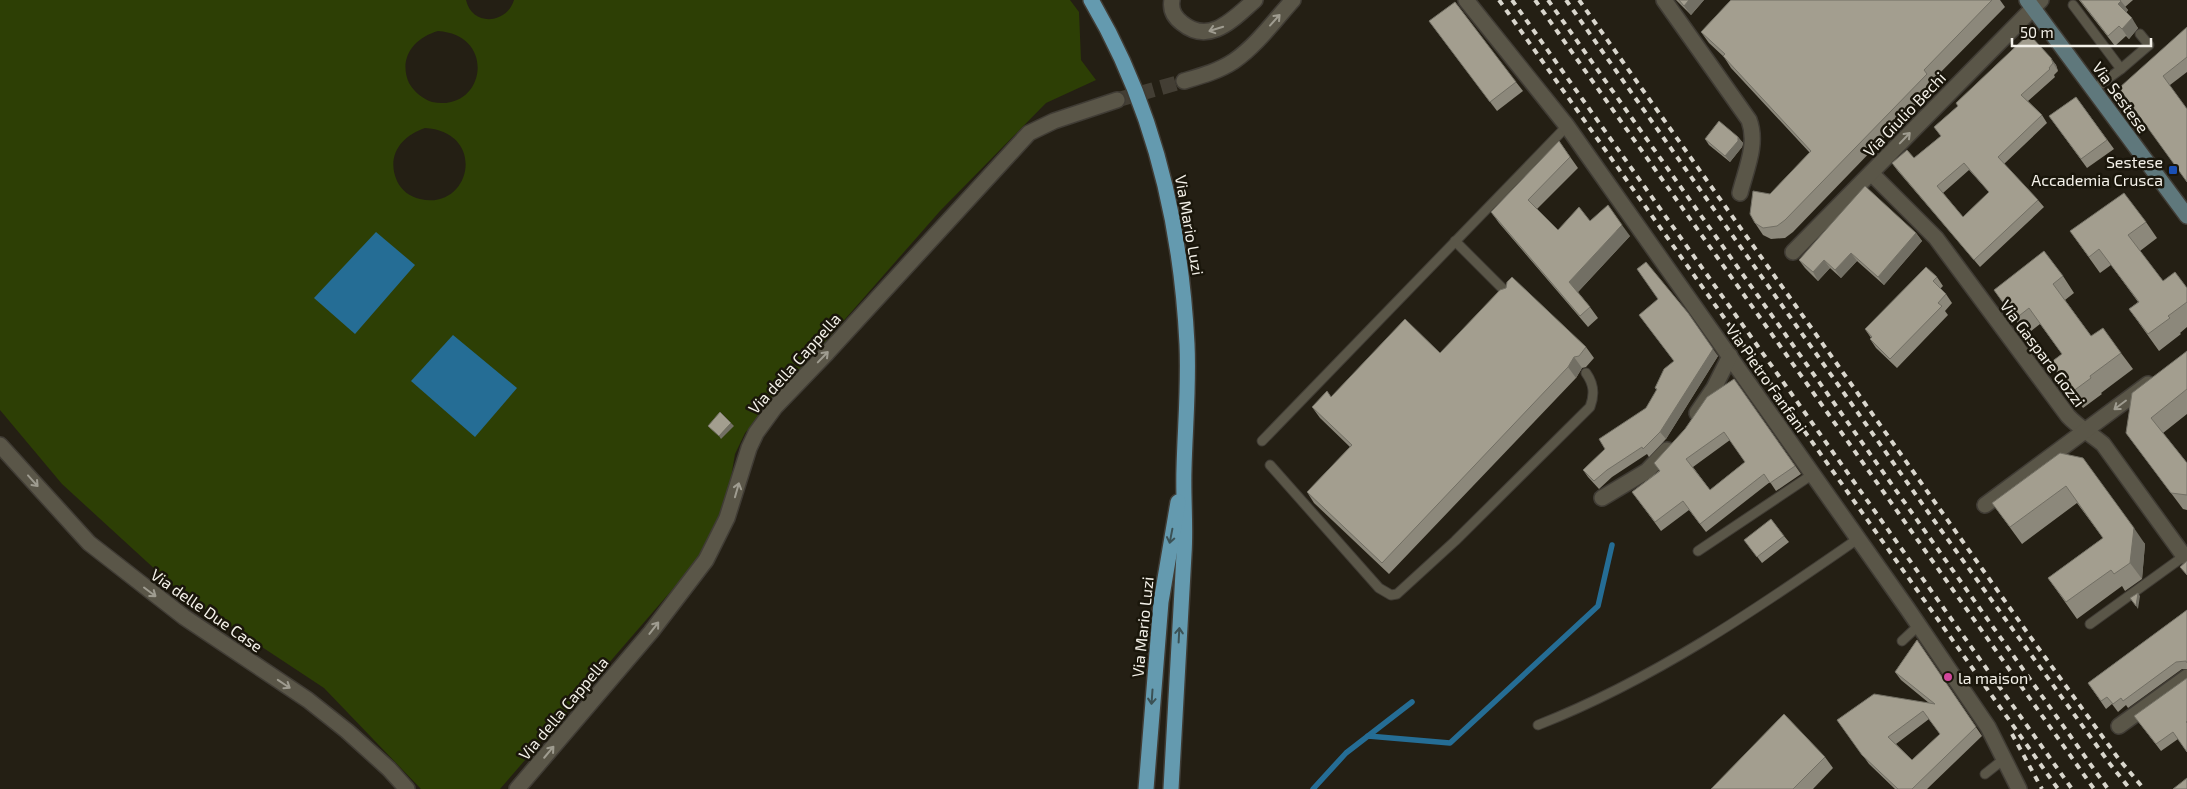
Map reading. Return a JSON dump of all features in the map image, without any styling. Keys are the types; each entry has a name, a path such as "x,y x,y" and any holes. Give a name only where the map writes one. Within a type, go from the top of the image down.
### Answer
{"main road":[{"name":"Via Mario Luzi","path":"1091,0 1122,62 1149,128 1166,184 1180,261 1187,346 1184,552 1171,789"},
{"name":"Via Sestese","path":"2033,2 2094,90 2187,216"},
{"name":"Via Mario Luzi","path":"1146,789 1161,602 1169,545 1184,471"}],"street":[{"path":"1172,0 1172,12 1176,19 1189,28 1204,32 1225,26 1254,0"},
{"path":"1184,81 1211,73 1233,61 1258,40 1293,0"},
{"name":"Via Pietro Fanfani","path":"1466,0 1567,126 1859,538 1988,727 2019,789"},
{"path":"1664,0 1749,120 1754,133 1740,193"},
{"name":"Via Giulio Bechi","path":"1793,252 1871,173 2033,2"},
{"name":"Via della Cappella","path":"517,789 651,632 706,560 727,518 749,448 756,433 775,407 1030,132 1054,121 1117,100"},
{"name":"Via Gaspare Gozzi","path":"1871,173 1936,238 2068,416 2075,424 2086,430 2103,444 2186,554"},
{"path":"1687,426 1714,388 1730,356"},
{"path":"1985,505 2164,372"},
{"path":"1602,498 1647,471 1676,440"},
{"name":"Via delle Due Case","path":"0,445 89,543 184,617 308,700 347,731 389,769 407,789"},
{"path":"2119,726 2187,677"}],"lane":[{"path":"2073,5 2121,69"},
{"path":"2094,90 2149,45 2140,34"},
{"path":"1262,442 1567,126"},
{"path":"1455,241 1509,295"},
{"path":"1270,465 1379,588 1390,594 1397,594 1456,541 1590,406 1594,393 1593,385 1586,373"},
{"path":"1698,551 1813,474"},
{"path":"1538,725 1578,709 1701,643 1756,610 1859,538"},
{"path":"2090,624 2186,554"},
{"path":"1902,641 1918,626"},
{"path":"1985,774 2004,759"}],"green space":[{"path":"0,0 466,0 469,9 475,15 490,19 504,14 514,0 1070,0 1079,12 1081,60 1096,80 1046,103 940,211 745,433 735,454 727,501 697,561 500,789 421,789 324,688 182,594 62,484 0,410","holes":["438,31 457,36 470,45 476,58 477,72 473,85 464,96 450,102 432,102 422,97 411,86 406,74 407,57 410,50 429,34","425,128 445,133 458,142 465,155 465,170 461,183 451,194 437,200 420,199 409,195 397,181 394,172 393,163 398,148 409,136"]}],"water":[{"path":"376,232 415,265 355,334 314,298"},
{"path":"453,335 517,388 475,437 411,381"}],"building":[{"path":"1679,0 1689,0 1684,6"},
{"path":"1731,0 1992,0 1924,70 1927,74 1785,220 1777,226 1763,228 1755,223 1750,214 1753,191 1770,194 1811,151 1723,56 1725,54 1701,32"},
{"path":"2080,0 2120,0 2118,4 2132,18 2122,29 2119,26 2108,36"},
{"path":"1455,2 1516,82 1490,102 1429,21"},
{"path":"2187,27 2187,57 2163,76 2187,109 2187,182 2119,88"},
{"path":"2029,34 2051,58 2053,63 2050,69 2021,95 2042,115 1998,157 2038,200 1974,260 1892,163 1907,150 1914,158 1941,136 1934,127 1958,106 1956,103","holes":["1964,163 1989,192 1963,217 1937,186"]},
{"path":"2076,97 2107,140 2081,159 2049,116"},
{"path":"1719,121 1738,137 1738,141 1725,156 1705,139"},
{"path":"1559,141 1570,157 1528,200 1558,230 1579,207 1590,221 1608,205 1622,225 1569,282 1590,307 1580,316 1491,212"},
{"path":"1865,186 1916,233 1878,277 1851,253 1835,270 1824,260 1813,272 1799,260"},
{"path":"2124,193 2146,222 2128,235 2163,281 2175,272 2187,288 2187,302 2168,316 2170,318 2148,334 2129,309 2139,302 2099,249 2089,257 2070,231"},
{"path":"2044,251 2063,276 2053,284 2091,336 2103,328 2121,353 2072,392 2050,363 2062,354 2029,308 2015,319 1994,290"},
{"path":"1646,262 1688,313 1713,349 1660,432 1643,449 1642,447 1594,481 1583,470 1605,449 1599,439 1646,408 1657,389 1655,388 1664,369 1674,361 1639,315 1658,299 1637,269"},
{"path":"1926,267 1937,277 1933,281 1946,294 1938,303 1942,306 1890,359 1870,339 1872,337 1865,329"},
{"path":"1512,277 1586,347 1579,356 1574,357 1568,367 1382,563 1307,492 1352,445 1312,407 1327,391 1331,397 1405,319 1440,353 1500,290 1506,288 1507,282"},
{"path":"2187,351 2187,389 2151,418 2187,463 2187,495 2171,493 2126,433 2132,393"},
{"path":"1734,379 1795,466 1770,483 1764,474 1700,524 1683,501 1655,522 1632,492 1660,471 1654,463 1685,429 1707,397","holes":["1724,432 1745,462 1710,490 1686,459"]},
{"path":"720,412 731,423 719,436 708,426"},
{"path":"2060,453 2083,458 2134,528 2130,563 2114,574 2111,570 2066,602 2048,578 2103,538 2066,486 2010,527 1992,503"},
{"path":"1771,519 1784,536 1757,557 1744,540"},
{"path":"2187,561 2187,575 2180,567"},
{"path":"2138,593 2136,606 2130,598"},
{"path":"2187,610 2187,663 2186,661 2176,662 2123,701 2121,698 2113,704 2107,697 2101,701 2088,683"},
{"path":"1917,640 1976,727 1912,789 1898,789 1862,755 1837,720 1874,694 1935,704 1895,672","holes":["1923,711 1940,734 1912,760 1888,737"]},
{"path":"2187,678 2187,752 2173,732 2156,744 2134,716"},
{"path":"1784,714 1825,757 1793,789 1711,789"},
{"path":"2187,778 2187,789 2173,789"}],"waterway":[{"path":"1313,789 1346,753 1368,736 1450,743 1598,606 1612,545"},
{"path":"1368,736 1412,702"}],"tunnel":[{"path":"1117,100 1184,81"}],"railway":[{"path":"1499,0 2058,789"},
{"path":"1512,0 2072,789"},
{"path":"1535,0 2094,789"},
{"path":"1548,0 2108,789"},
{"path":"1566,0 1933,519 2130,789"},
{"path":"1579,0 2029,635 2118,758 2144,789"},
{"path":"2012,734 2042,789"}],"place":[{"name":"Sestese Accademia Crusca","path":"2173,170"},
{"name":"la maison","path":"1948,677"}]}
